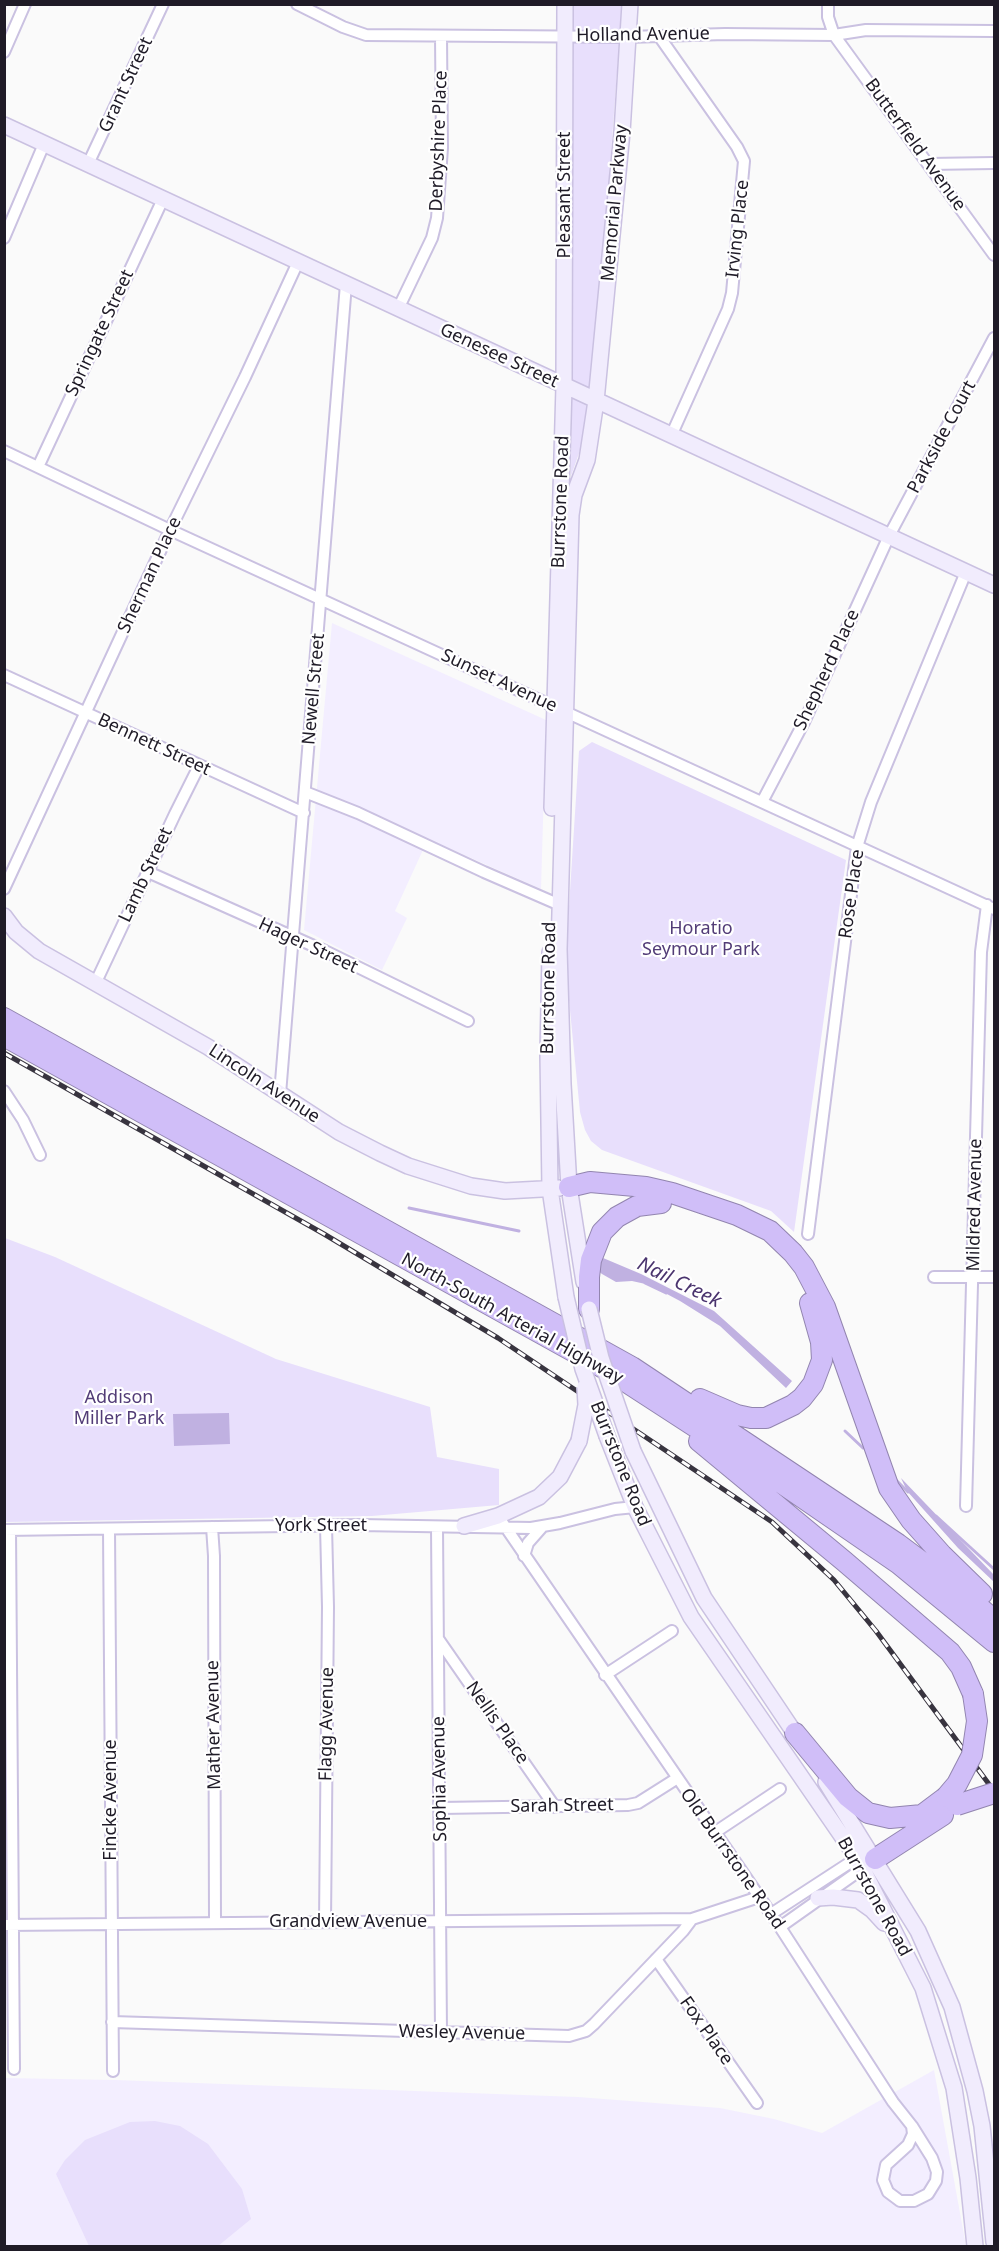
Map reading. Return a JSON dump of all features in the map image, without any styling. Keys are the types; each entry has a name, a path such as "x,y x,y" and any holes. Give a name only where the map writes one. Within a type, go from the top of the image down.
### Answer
{"highway":[{"name":"North-South Arterial Highway","path":"4,1018 623,1371 889,1538 957,1588 994,1620"},
{"name":"North-South Arterial Highway","path":"4,1036 623,1371 899,1564 994,1642"},
{"path":"559,1188 590,1182 645,1187 672,1193 737,1215 770,1232 793,1253 804,1267 825,1307 889,1488 911,1520 942,1555 994,1606"},
{"path":"559,1188 589,1195 627,1196 678,1206 744,1232 767,1246 780,1258 800,1285 815,1316 821,1342 820,1369 813,1384 793,1406 766,1418 751,1418 720,1408 623,1371"},
{"path":"589,1309 588,1276 591,1260 602,1232 617,1217 637,1206 661,1203"},
{"path":"623,1371 950,1652 961,1667 973,1694 977,1722 972,1755 957,1784 952,1801 866,1859"},
{"path":"795,1733 859,1808 868,1813 890,1818 922,1815"},
{"path":"866,1859 922,1815 952,1801 994,1792"}],"street":[{"path":"4,52 26,4"},
{"name":"Grant Street","path":"88,164 163,4"},
{"name":"Holland Avenue","path":"297,4 343,27 366,35 628,37 834,35 866,30 994,31"},
{"name":"Pleasant Street","path":"565,4 569,388"},
{"name":"Memorial Parkway","path":"596,401 622,132 630,4"},
{"path":"828,4 828,17 834,35"},
{"name":"Butterfield Avenue","path":"834,35 994,255"},
{"name":"Derbyshire Place","path":"398,309 432,238 437,218 442,148 441,36"},
{"name":"Irving Place","path":"660,36 737,147 744,161 732,293 728,309 671,436"},
{"name":"Genesee Street","path":"4,125 994,585"},
{"path":"4,238 45,144"},
{"path":"929,164 994,163"},
{"name":"Springate Street","path":"38,467 163,199"},
{"name":"Sherman Place","path":"4,890 170,530 298,262"},
{"name":"Newell Street","path":"280,1094 346,284"},
{"name":"Parkside Court","path":"890,536 994,338"},
{"path":"569,388 572,515"},
{"name":"Burrstone Road","path":"569,388 556,904 562,1054 559,1188 567,1297 583,1369 635,1507 691,1617 918,1931 952,2007 960,2033 982,2126 994,2242"},
{"name":"Burrstone Road","path":"560,710 574,495 588,454 596,401"},
{"name":"Sunset Avenue","path":"4,451 170,530 991,907"},
{"name":"Shepherd Place","path":"762,802 804,722 890,536"},
{"name":"Rose Place","path":"808,1234 857,847 871,802 966,572"},
{"name":"Bennett Street","path":"4,675 304,813"},
{"name":"Lamb Street","path":"95,984 200,766"},
{"path":"305,792 358,813 556,904"},
{"name":"Hager Street","path":"148,872 293,939 325,951 468,1021"},
{"name":"Mildred Avenue","path":"966,1506 981,952 991,907"},
{"name":"Lincoln Avenue","path":"4,916 16,932 39,951 208,1047 339,1132 408,1167 471,1186 505,1191 559,1188"},
{"path":"4,1092 23,1120 39,1155"},
{"name":"Burrstone Road","path":"559,1188 601,1358 633,1451 704,1598 795,1733 866,1859 923,1988 954,2088 968,2178 975,2247"},
{"path":"933,1277 994,1277"},
{"path":"502,1522 538,1497 560,1477 579,1441 586,1405 583,1369"},
{"path":"464,1526 502,1522 543,1526 605,1510 635,1507"},
{"name":"Old Burrstone Road","path":"502,1522 676,1779 780,1927 893,2102 912,2126 932,2158 937,2172 936,2181 928,2194 914,2201 900,2201 888,2192 883,2180 886,2165 908,2145 914,2134 912,2126"},
{"name":"Flagg Avenue","path":"325,1922 328,1607 326,1526"},
{"name":"York Street","path":"7,1530 464,1526"},
{"path":"524,1556 528,1543 543,1526"},
{"name":"Mather Avenue","path":"212,1527 215,1923"},
{"name":"Sophia Avenue","path":"437,1527 441,2032"},
{"name":"Fincke Avenue","path":"109,1529 112,2071"},
{"path":"7,1530 9,1925 14,2069"},
{"path":"605,1675 672,1631"},
{"name":"Nellis Place","path":"439,1639 555,1807"},
{"name":"Sarah Street","path":"441,1808 628,1805 638,1803 676,1779"},
{"path":"714,1833 780,1789"},
{"path":"780,1927 866,1859"},
{"path":"771,1914 866,1859"},
{"name":"Wesley Avenue","path":"112,2022 569,2036 578,2034 594,2024 692,1920 759,1897"},
{"path":"818,1898 858,1900 872,1910 902,1944"},
{"name":"Grandview Avenue","path":"9,1925 692,1920"},
{"name":"Fox Place","path":"656,1959 757,2103"}],"shaded area":[{"path":"332,623 546,720 541,889 428,839 395,911 407,918 382,970 304,930"},
{"path":"596,1255 641,1274 714,1311 792,1381 786,1388 720,1326 680,1301 650,1285 632,1281 616,1282 602,1274 595,1268"},
{"path":"229,1413 230,1444 174,1446 173,1414"},
{"path":"901,1478 994,1575 994,1582 958,1548 907,1491"},
{"path":"934,2070 966,2246 5,2246 5,2078 578,2097 720,2108 774,2119 822,2133"}],"green space":[{"path":"573,5 622,5 600,301 584,439 571,476"},
{"name":"Horatio Seymour Park","path":"592,742 846,860 794,1232 771,1211 602,1150 591,1141 585,1130 580,1112 568,990 568,922 579,751"},
{"name":"Addison Miller Park","path":"5,1238 55,1257 276,1359 430,1407 437,1457 499,1469 499,1505 372,1516 5,1522"},
{"path":"155,2121 180,2126 208,2144 242,2189 251,2219 218,2246 89,2246 56,2174 65,2160 85,2140 130,2122"}],"waterway":[{"name":"Nail Creek","path":"409,1208 519,1231"},
{"name":"Nail Creek","path":"645,1283 666,1293"},
{"name":"Nail Creek","path":"845,1431 863,1448"},
{"name":"Nail Creek","path":"896,1480 908,1492"},
{"name":"Nail Creek","path":"936,1516 994,1569"}],"railway":[{"path":"4,1053 324,1234 498,1338 772,1522 834,1580 876,1631 994,1791"}]}
